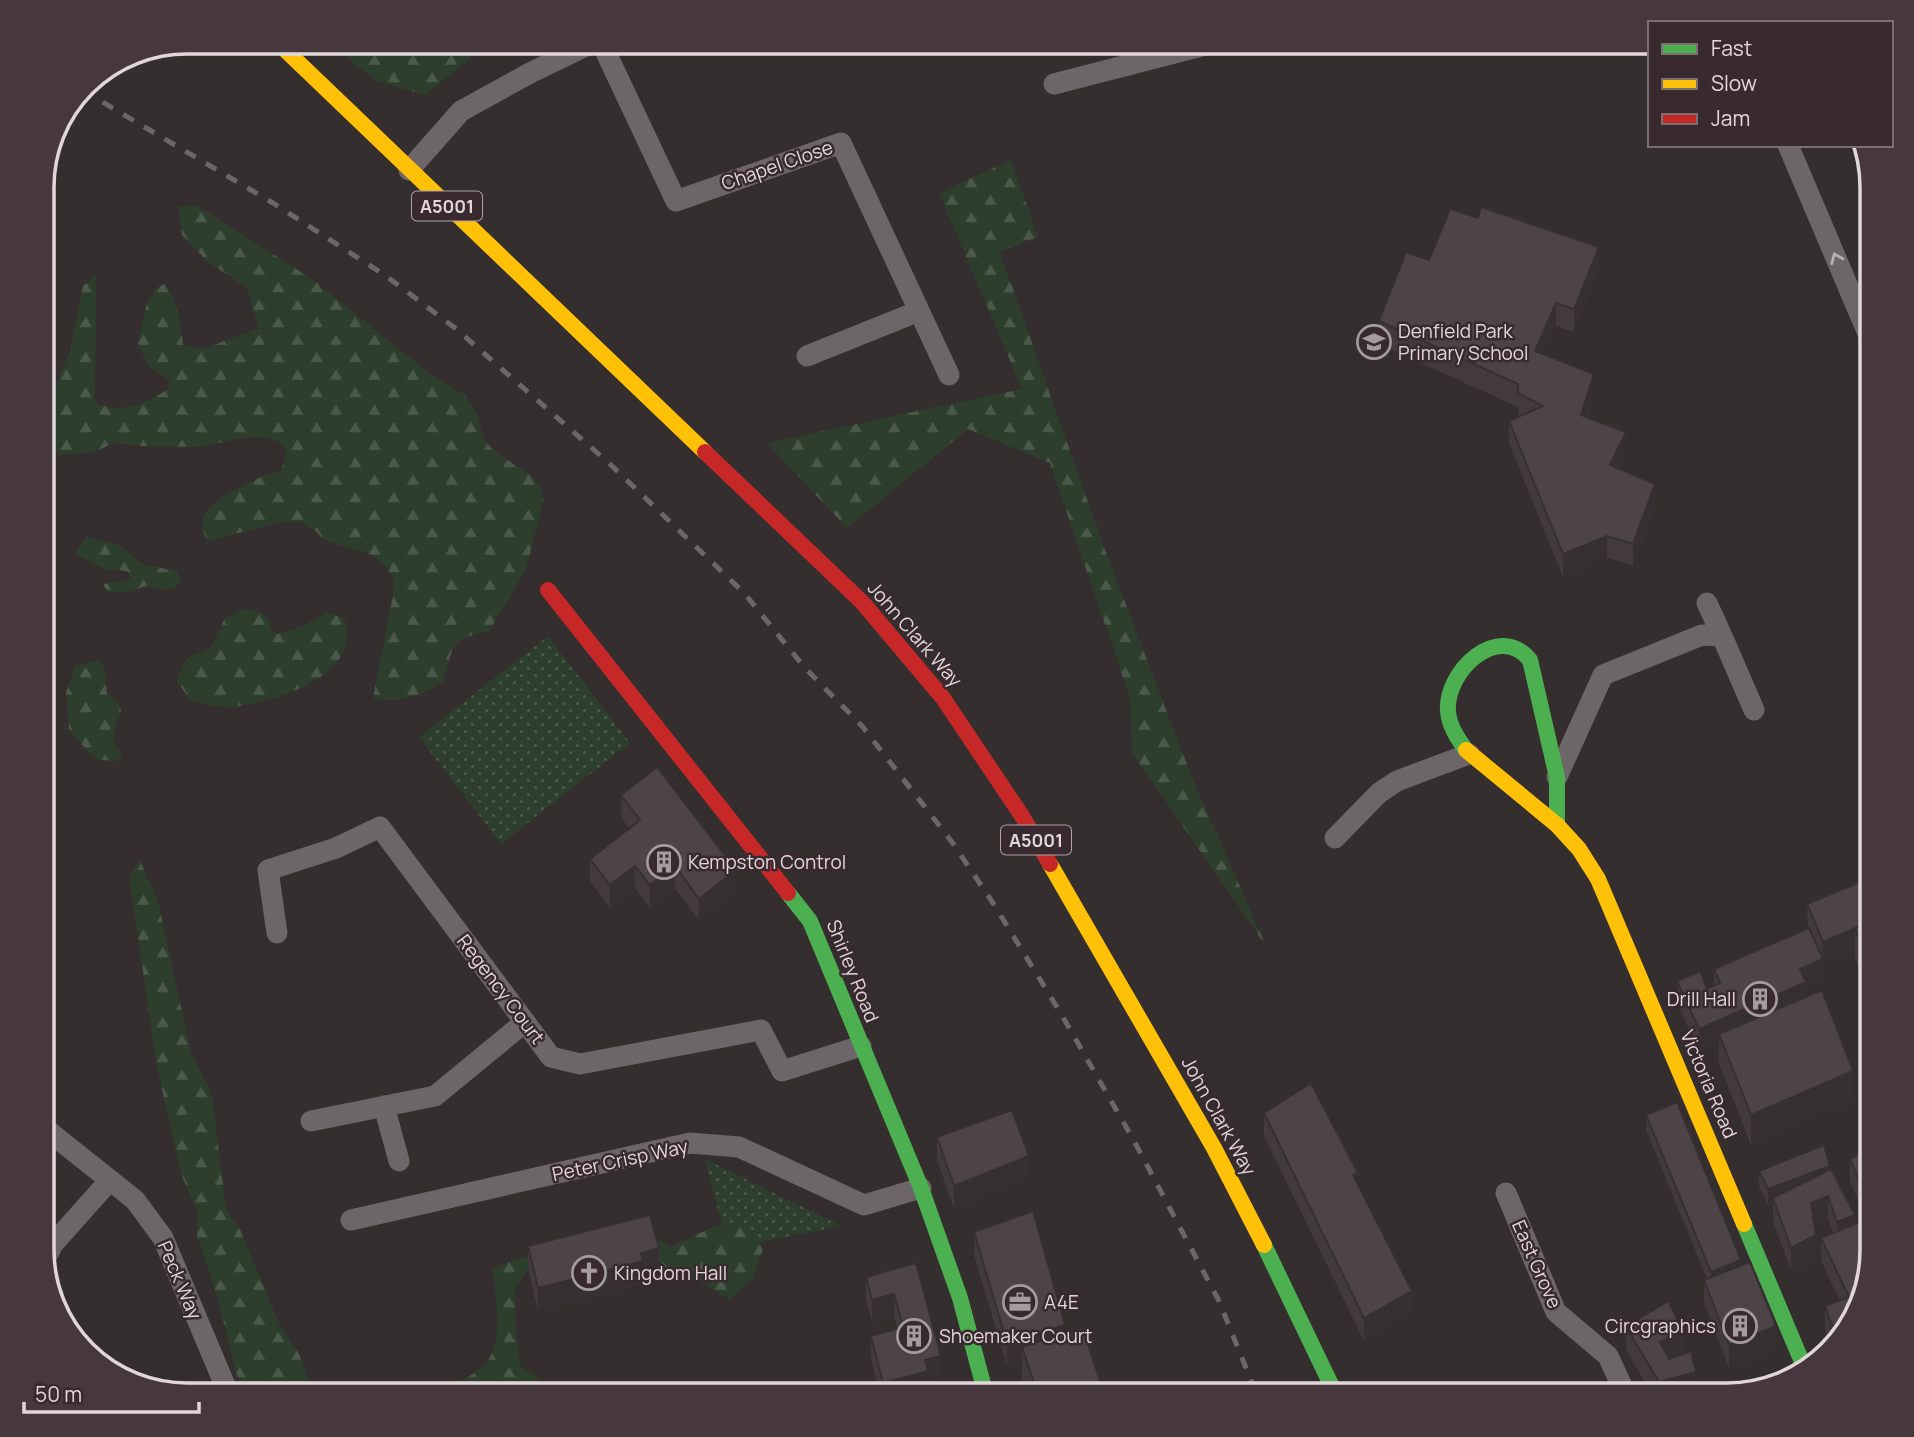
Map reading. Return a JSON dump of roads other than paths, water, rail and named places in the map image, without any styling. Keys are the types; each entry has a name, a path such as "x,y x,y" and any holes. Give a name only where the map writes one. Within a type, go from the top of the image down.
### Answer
{"street":[{"path":"1054,85 1170,54"},
{"name":"John Clark Way","path":"290,55 862,602 943,698 1022,816 1214,1148 1286,1286 1330,1383"},
{"path":"409,170 461,111 568,55"},
{"name":"Chapel Close","path":"607,55 676,201 841,143 949,375"},
{"path":"1789,147 1860,315"},
{"path":"807,356 919,311"},
{"name":"Shirley Road","path":"548,590 810,921 921,1188 960,1298 983,1383"},
{"path":"1707,603 1754,710"},
{"path":"1557,777 1603,675 1702,635 1722,636"},
{"name":"Victoria Road","path":"1558,825 1557,777 1530,660 1520,649 1495,646 1465,666 1454,679 1449,693 1450,719 1460,742 1469,754 1558,825 1579,849 1598,879 1801,1360"},
{"path":"1335,838 1379,793 1396,781 1469,754"},
{"name":"Regency Court","path":"277,933 268,870 336,848 380,827 551,1057 580,1064 761,1030 782,1071 861,1046"},
{"path":"311,1121 435,1096 525,1022"},
{"path":"384,1107 399,1161"},
{"name":"Peck Way","path":"55,1136 135,1200 163,1238 224,1383"},
{"name":"Peter Crisp Way","path":"351,1220 690,1143 739,1146 864,1205 921,1188"},
{"path":"55,1241 110,1180"},
{"name":"East Grove","path":"1506,1193 1556,1312 1608,1356 1620,1383"}],"railway":[{"path":"91,95 273,203 386,276 455,328 610,464 745,594 805,668 862,726 952,842 993,903 1133,1139 1219,1301 1252,1383"}],"place":[{"name":"Denfield Park Primary School","path":"1374,342"},
{"name":"Kempston Control","path":"664,862"},
{"name":"Drill Hall","path":"1760,999"},
{"name":"Kingdom Hall","path":"589,1273"},
{"name":"A4E","path":"1020,1302"},
{"name":"Circgraphics","path":"1740,1326"},
{"name":"Shoemaker Court","path":"914,1336"}]}
